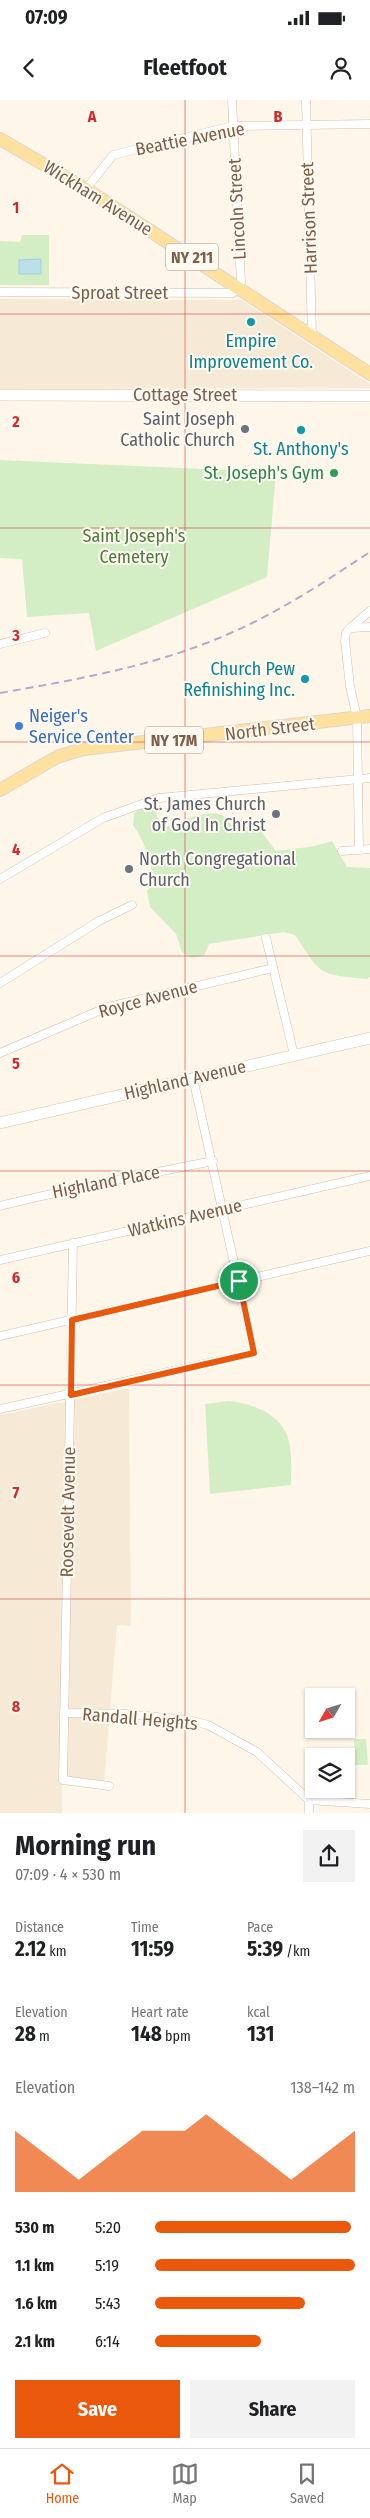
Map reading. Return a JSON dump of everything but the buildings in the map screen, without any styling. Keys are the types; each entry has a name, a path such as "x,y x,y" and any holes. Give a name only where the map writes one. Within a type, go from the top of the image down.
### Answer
{"main road":[{"name":"Wickham Avenue","path":"0,139 86,188 370,374"},
{"name":"North Street","path":"0,790 57,757 83,749 364,717"}],"street":[{"name":"Lincoln Street","path":"232,100 241,282 238,287"},
{"name":"Harrison Street","path":"306,100 312,336"},
{"name":"Beattie Avenue","path":"86,188 113,155 233,126 370,124"},
{"name":"Sproat Street","path":"0,292 233,293 238,287"},
{"name":"Cottage Street","path":"0,395 370,396"},
{"path":"359,850 356,780 364,717 350,686 345,641 346,634 350,628 370,612"},
{"path":"350,628 370,627"},
{"path":"0,644 45,633"},
{"path":"0,879 103,818 159,798 370,778"},
{"path":"342,851 370,849"},
{"path":"0,983 99,920 117,914 132,905"},
{"path":"266,938 294,1056"},
{"name":"Royce Avenue","path":"0,1053 108,1007 273,968"},
{"name":"Highland Avenue","path":"0,1122 370,1038"},
{"path":"0,1410 254,1353 194,1078"},
{"name":"Highland Place","path":"0,1206 71,1188 92,1186 213,1161"},
{"name":"Watkins Avenue","path":"0,1260 370,1176"},
{"name":"Roosevelt Avenue","path":"73,1243 62,1780 108,1786"},
{"path":"0,1336 370,1251"},
{"name":"Randall Heights","path":"64,1713 125,1714 188,1720 208,1725 257,1752 309,1800"},
{"path":"309,1813 309,1800 370,1804"}],"shaded area":[{"path":"0,299 242,300 370,384 370,388 0,389"},
{"path":"129,1388 131,1626 117,1625 104,1785 62,1781 62,1813 0,1813 0,1415"}],"green space":[{"path":"22,235 49,235 49,285 0,285 0,241 20,242"},
{"name":"Saint Joseph's Cemetery","path":"0,460 276,472 267,577 96,651 89,613 27,617 22,559 0,558"},
{"path":"149,807 155,810 158,818 167,827 186,819 210,814 222,815 234,827 242,824 254,825 276,851 332,841 347,867 370,868 370,977 367,979 329,974 316,966 295,935 284,932 209,944 204,956 190,958 182,952 176,934 150,907 147,891 154,882 144,845 133,825 134,814 140,808"},
{"path":"229,1401 260,1409 268,1413 280,1424 288,1437 291,1457 291,1485 210,1494 205,1404"},
{"path":"354,1739 366,1739 368,1765 355,1765"}],"water":[{"path":"41,259 41,274 19,274 19,260"}],"railway":[{"path":"0,693 120,670 207,643 270,614 370,552"}],"place":[{"name":"Empire Improvement Co.","path":"251,322"},
{"name":"Saint Joseph Catholic Church","path":"245,429"},
{"name":"St. Anthony's","path":"301,430"},
{"name":"St. Joseph's Gym","path":"334,473"},
{"name":"Church Pew Refinishing Inc.","path":"305,679"},
{"name":"Neiger's Service Center","path":"19,726"},
{"name":"St. James Church of God In Christ","path":"276,814"},
{"name":"North Congregational Church","path":"129,869"}],"route":[{"path":"239,1281 254,1353 71,1395 72,1320 239,1281"}]}
